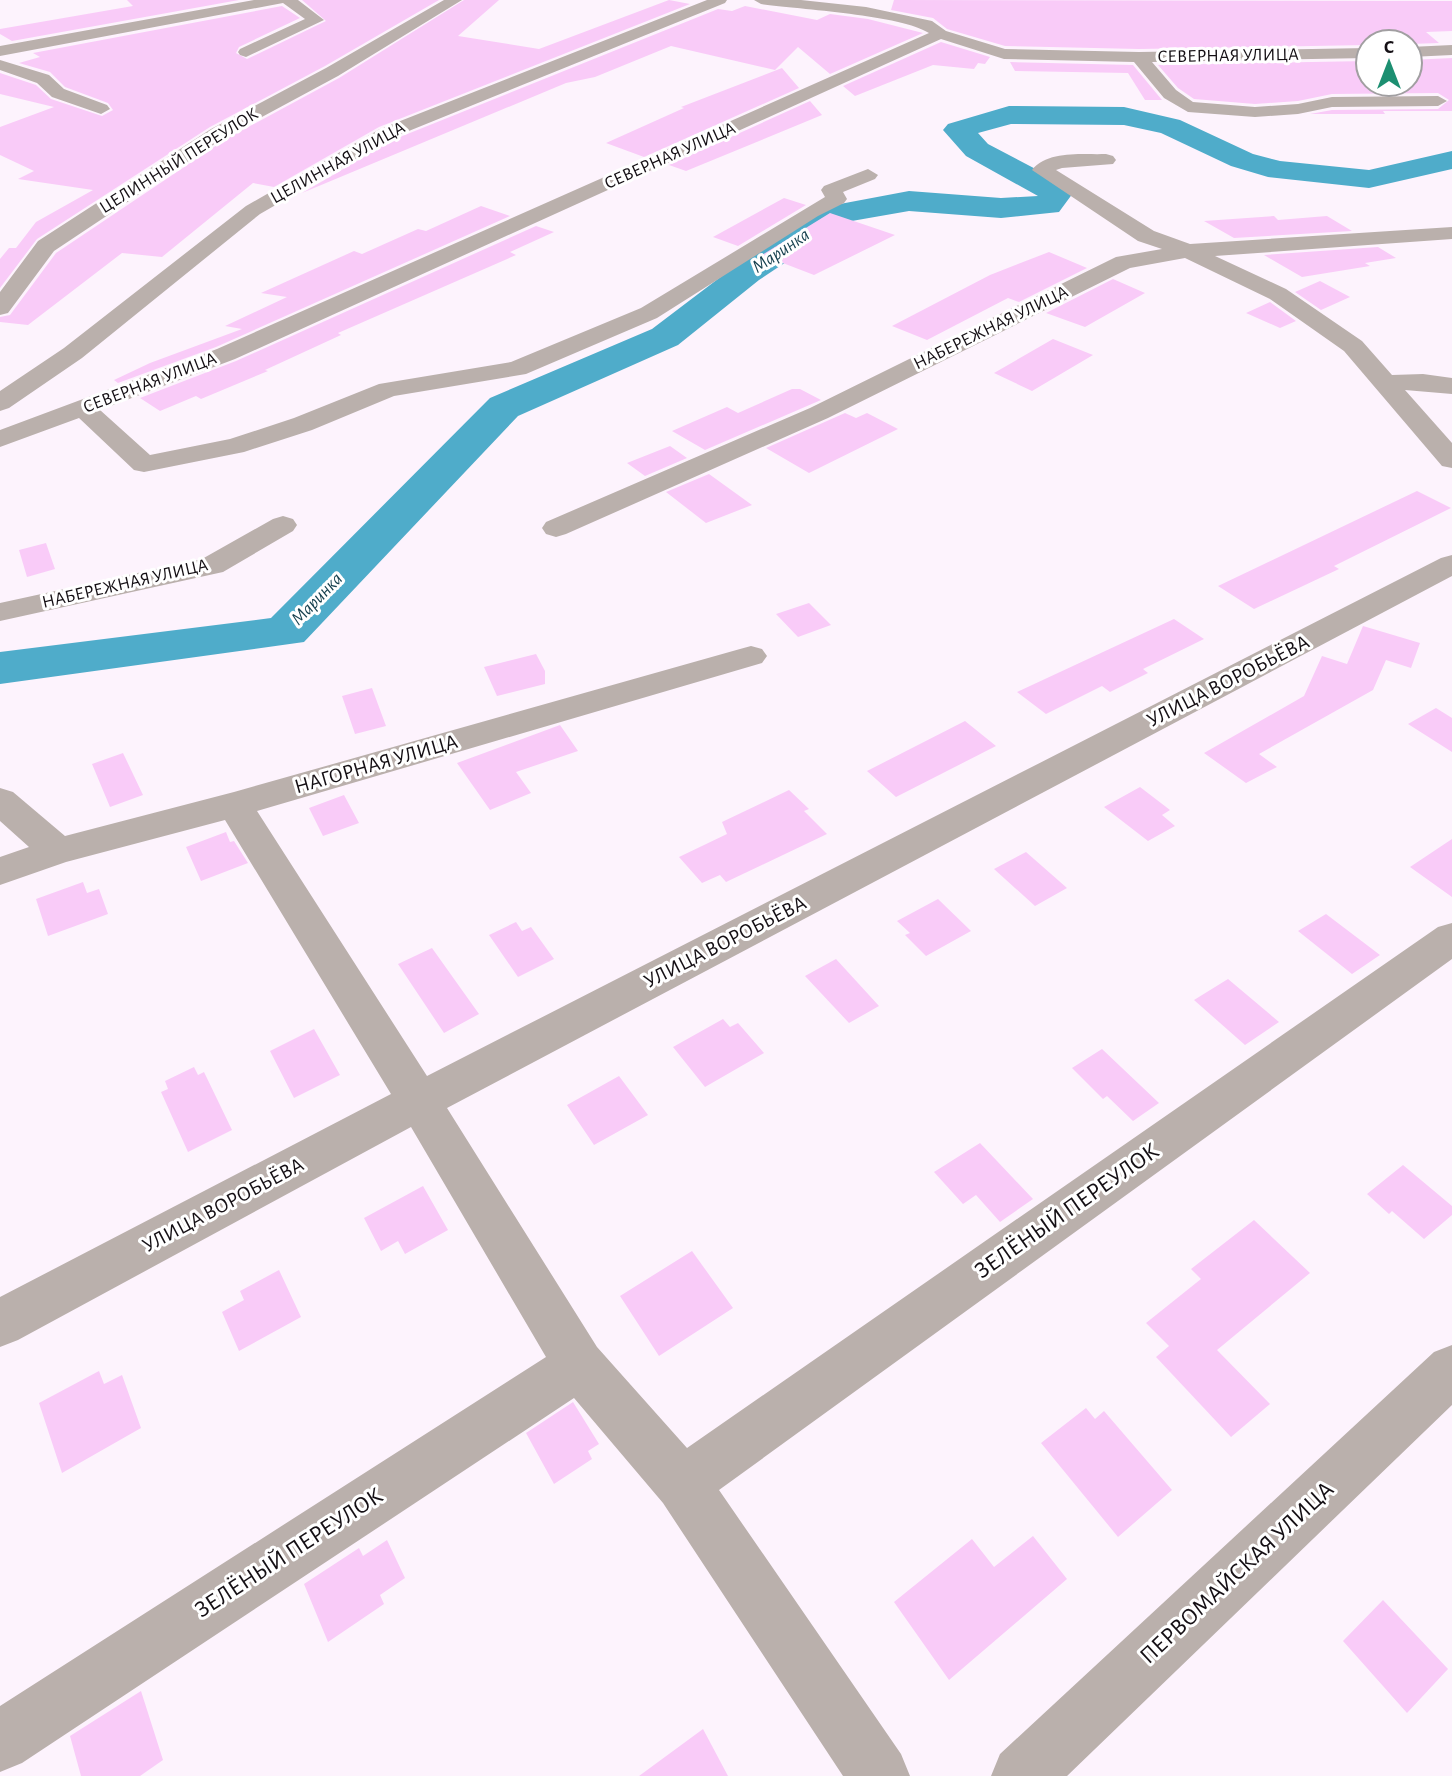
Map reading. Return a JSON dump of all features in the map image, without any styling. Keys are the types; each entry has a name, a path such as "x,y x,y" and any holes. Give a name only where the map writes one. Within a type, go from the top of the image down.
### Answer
{"street":[{"path":"0,51 127,21 279,0"},
{"path":"246,52 316,20 288,0"},
{"name":"ЦЕЛИННЫЙ ПЕРЕУЛОК","path":"0,308 46,246 218,133 331,72 454,0"},
{"name":"ЦЕЛИННАЯ УЛИЦА","path":"0,403 73,353 253,210 387,133 720,0"},
{"path":"761,0 890,17 926,24 940,34"},
{"name":"СЕВЕРНАЯ УЛИЦА","path":"0,439 226,354 940,34 1004,54 1139,57 1354,53"},
{"path":"1424,51 1452,50"},
{"path":"1139,57 1170,94 1188,107 1255,112 1298,109 1332,102 1438,101"},
{"path":"0,65 43,79 58,93 101,109"},
{"path":"1106,160 1058,162 1042,170 1146,236 1188,251 1278,295 1353,346 1452,460"},
{"path":"83,408 144,464 235,446 303,424 388,389 517,369 649,313 811,212 837,199 831,190 868,175"},
{"name":"НАБЕРЕЖНАЯ УЛИЦА","path":"556,528 820,413 1124,262 1188,251 1452,233"},
{"path":"1384,383 1423,382 1452,386"},
{"name":"НАБЕРЕЖНАЯ УЛИЦА","path":"0,612 212,566 283,525"},
{"name":"УЛИЦА ВОРОБЬЁВА","path":"0,1323 419,1101 1452,565"},
{"name":"НАГОРНАЯ УЛИЦА","path":"0,871 58,850 234,805 751,656"},
{"path":"0,801 58,850"},
{"path":"234,805 419,1101 579,1365 682,1484 879,1776"},
{"name":"ЗЕЛЁНЫЙ ПЕРЕУЛОК","path":"682,1484 1452,938"},
{"name":"ЗЕЛЁНЫЙ ПЕРЕУЛОК","path":"0,1741 579,1365"},
{"name":"ПЕРВОМАЙСКАЯ УЛИЦА","path":"1022,1776 1452,1370"}],"building":[{"path":"127,0 239,0 12,41 0,34 0,29 133,6"},
{"path":"302,0 439,0 325,66 210,127 37,239 0,288 0,259 9,248 16,248 36,222 93,190 18,179 34,171 0,155 0,127 54,107 0,94 0,73 36,85 51,99 102,116 113,110 108,103 65,87 50,72 19,63 40,57 33,53 282,6 300,18 239,47 236,53 247,59 326,21"},
{"path":"464,0 499,0 458,36 539,49 669,0 690,4 379,127 274,187 253,183 162,257 122,253 28,325 0,322 0,317 10,315 56,253 226,139 339,78"},
{"path":"894,0 1452,1 1452,31 1426,32 1439,43 1424,44 1424,28 1354,28 1354,45 1139,49 1005,46 947,29 933,18 891,10"},
{"path":"745,6 817,20 830,14 868,19 923,33 830,74 798,47 775,70 671,46 595,77 566,83 302,193 395,139 718,9 732,11"},
{"path":"941,42 990,57 985,64 978,63 974,69 933,65 855,96 843,86"},
{"path":"1452,58 1452,111 1310,114 1332,110 1438,109 1449,100 1438,93 1424,93 1424,59"},
{"path":"1354,61 1354,94 1255,104 1194,99 1178,88 1158,65"},
{"path":"1010,62 1133,65 1162,100 1145,100 1128,73 1015,71"},
{"path":"782,68 799,88 644,157 606,143 684,108 681,107"},
{"path":"810,101 822,115 686,171 669,165"},
{"path":"784,198 806,205 738,246 713,237"},
{"path":"481,206 510,216 216,347 118,383 114,380 150,363 242,329 225,326 287,297 261,293 354,251 362,254 418,229 426,231"},
{"path":"830,213 895,235 814,275 762,255"},
{"path":"1274,216 1278,220 1327,216 1352,231 1234,238 1204,221"},
{"path":"536,226 554,232 510,252 516,255 338,333 341,335 265,370 268,371 201,399 196,396 160,411 140,398 236,361"},
{"path":"1378,247 1396,258 1365,263 1370,266 1302,277 1264,255"},
{"path":"1049,252 1087,268 1019,302 1008,298 927,340 892,326 990,275"},
{"path":"1113,279 1145,293 1085,327 1046,313"},
{"path":"1320,281 1350,297 1321,310 1295,292"},
{"path":"1270,302 1296,321 1280,328 1246,313"},
{"path":"1053,339 1093,355 1032,391 994,373"},
{"path":"792,389 800,389 821,400 705,450 672,431 727,407 738,413"},
{"path":"845,413 856,418 867,413 898,429 809,473 766,448"},
{"path":"670,446 687,458 645,476 627,463"},
{"path":"709,474 752,505 706,523 666,492"},
{"path":"1417,491 1451,508 1334,566 1339,569 1254,609 1218,586"},
{"path":"46,543 55,569 27,577 19,550"},
{"path":"809,603 831,625 798,637 776,614"},
{"path":"1174,619 1204,639 1143,669 1148,673 1110,692 1102,686 1046,714 1017,692"},
{"path":"1363,626 1420,643 1411,668 1386,660 1373,690 1259,754 1277,767 1246,783 1204,753 1304,696 1322,656 1347,664"},
{"path":"536,654 545,671 545,684 497,696 484,667"},
{"path":"372,688 386,726 355,734 342,696"},
{"path":"1436,708 1452,718 1452,752 1408,724"},
{"path":"965,721 996,746 896,797 867,771"},
{"path":"560,725 578,751 516,772 531,793 490,810 457,763"},
{"path":"123,753 143,795 110,807 92,764"},
{"path":"1140,787 1170,810 1162,815 1175,826 1148,841 1104,807"},
{"path":"789,790 809,809 804,811 827,834 726,882 720,875 702,883 679,857 727,834 722,822"},
{"path":"344,795 359,823 323,836 309,808"},
{"path":"226,832 230,842 234,841 248,863 201,881 186,847"},
{"path":"1452,839 1452,897 1410,867"},
{"path":"1026,852 1067,888 1035,906 994,869"},
{"path":"83,882 87,893 99,889 108,914 48,936 36,899"},
{"path":"938,899 971,931 926,956 905,935 910,933 897,921"},
{"path":"1326,914 1380,955 1352,974 1298,931"},
{"path":"516,922 522,931 531,927 554,959 518,977 489,935"},
{"path":"432,948 479,1014 444,1033 398,964"},
{"path":"836,959 879,1006 849,1023 805,976"},
{"path":"1228,979 1279,1022 1245,1045 1194,1000"},
{"path":"723,1019 730,1027 738,1023 764,1053 705,1087 673,1047"},
{"path":"314,1029 340,1075 294,1098 270,1051"},
{"path":"1102,1049 1159,1103 1133,1121 1107,1096 1103,1099 1072,1068"},
{"path":"194,1067 198,1075 204,1072 232,1130 188,1152 161,1092 168,1089 165,1081"},
{"path":"619,1076 648,1115 594,1145 567,1105"},
{"path":"980,1143 1033,1199 1000,1222 976,1195 963,1204 934,1172"},
{"path":"1403,1165 1452,1206 1452,1215 1424,1239 1392,1211 1389,1214 1367,1194"},
{"path":"423,1186 448,1230 405,1254 398,1241 381,1251 364,1218"},
{"path":"1254,1220 1310,1273 1217,1350 1270,1404 1231,1437 1156,1357 1169,1346 1146,1323 1201,1279 1191,1269"},
{"path":"692,1251 733,1308 659,1356 620,1296"},
{"path":"279,1270 301,1317 239,1351 222,1312 244,1300 240,1291"},
{"path":"99,1371 104,1384 122,1375 141,1428 62,1473 39,1403"},
{"path":"573,1402 599,1444 588,1451 592,1459 554,1484 526,1433"},
{"path":"1086,1408 1095,1419 1104,1411 1172,1490 1118,1537 1041,1443"},
{"path":"1033,1536 1067,1579 949,1680 894,1602 972,1539 994,1567"},
{"path":"387,1540 405,1578 380,1595 384,1604 328,1642 304,1584 359,1548 363,1556"},
{"path":"1383,1600 1448,1669 1407,1713 1343,1641"},
{"path":"141,1691 163,1760 140,1776 81,1776 70,1736"},
{"path":"703,1729 728,1776 639,1776"}],"waterway":[{"name":"Маринка","path":"0,668 286,631 504,407 665,337 747,273 836,214 909,201 1001,208 1048,205 1057,193 977,150 958,130 1009,115 1124,116 1170,126 1242,160 1279,170 1369,179 1452,160"}]}
